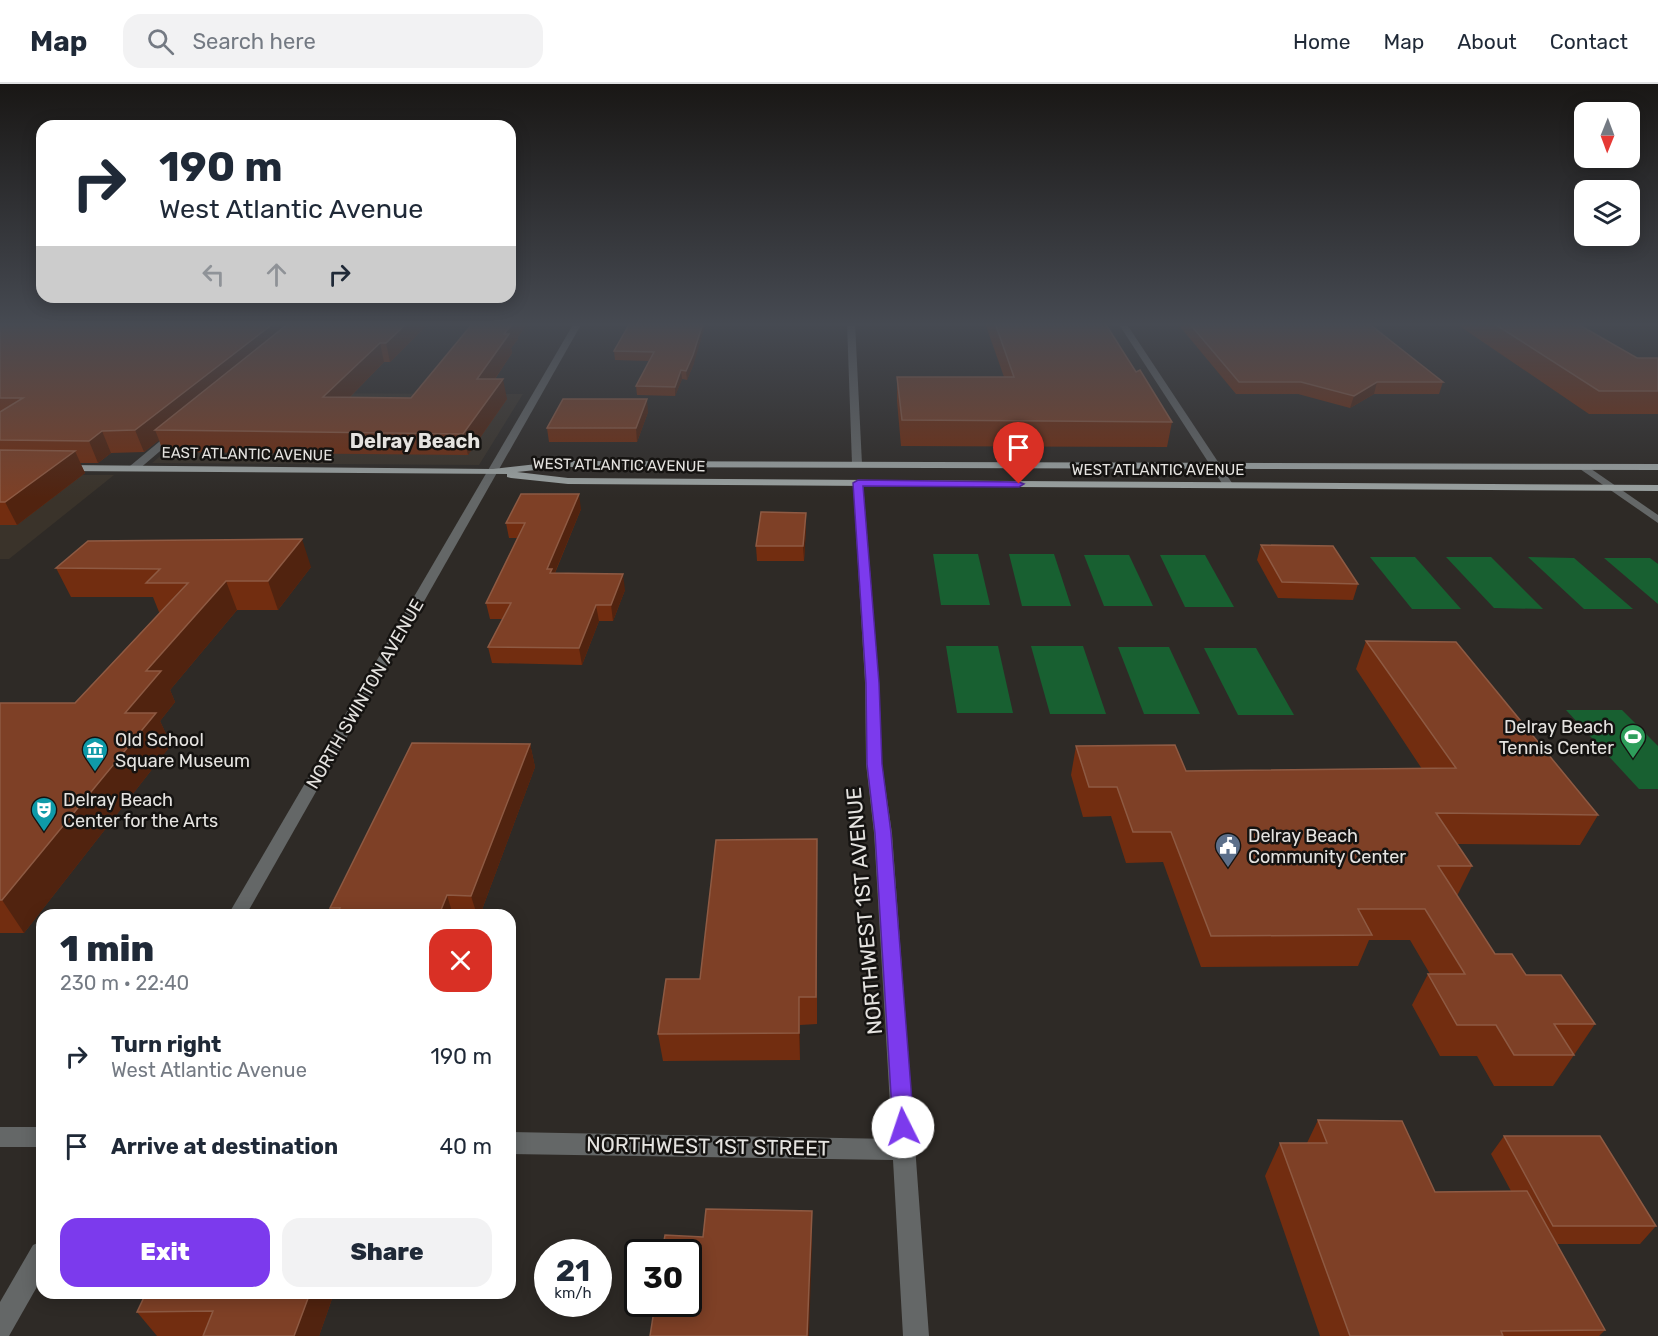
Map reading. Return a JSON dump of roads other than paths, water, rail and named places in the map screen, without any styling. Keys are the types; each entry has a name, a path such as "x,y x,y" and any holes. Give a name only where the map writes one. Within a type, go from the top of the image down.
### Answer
{"main road":[{"name":"WEST ATLANTIC AVENUE","path":"493,472 564,464 1658,467"},
{"path":"791,482 857,464"},
{"path":"858,483 913,464"},
{"name":"EAST ATLANTIC AVENUE","path":"56,468 493,472"},
{"name":"WEST ATLANTIC AVENUE","path":"493,472 567,481 1658,488"}],"street":[{"name":"NORTH SWINTON AVENUE","path":"240,909 545,381"},
{"path":"853,381 857,464"},
{"path":"1160,381 1229,486"},
{"path":"134,468 184,426"},
{"path":"1584,467 1658,520"},
{"name":"NORTHWEST 1ST AVENUE","path":"858,483 872,683 874,764 883,833 916,1336"},
{"path":"0,1137 36,1137"},
{"name":"NORTHWEST 1ST STREET","path":"516,1143 905,1149"},
{"path":"0,1327 36,1264"}],"place":[{"name":"Delray Beach Tennis Center","path":"1633,760"},
{"name":"Old School Square Museum","path":"95,773"},
{"name":"Delray Beach Center for the Arts","path":"44,833"},
{"name":"Delray Beach Community Center","path":"1228,869"}],"district":[{"name":"Delray Beach","path":"415,441"}]}
